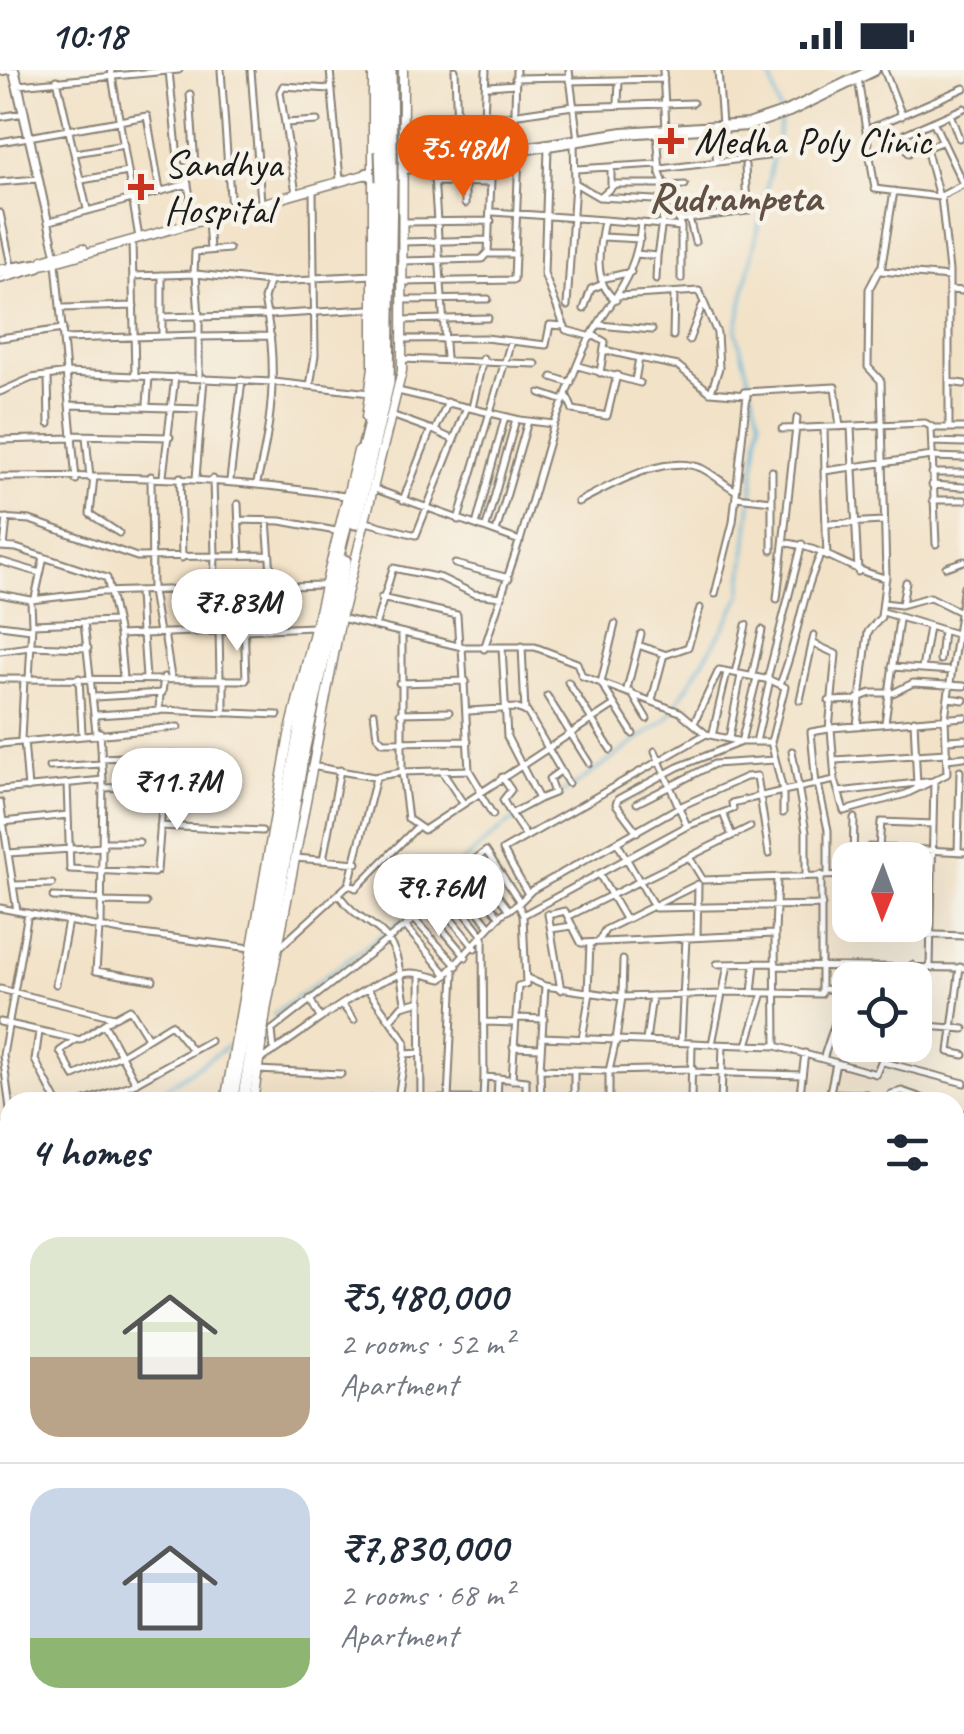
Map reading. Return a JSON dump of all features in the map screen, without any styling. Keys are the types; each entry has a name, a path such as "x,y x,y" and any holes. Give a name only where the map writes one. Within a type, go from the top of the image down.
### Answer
{"highway":[{"path":"244,1092 265,890 326,602 379,385 379,177 386,151 390,70"},
{"path":"374,71 386,151"},
{"path":"230,1092 322,661 388,383 379,177"}],"main road":[{"path":"379,177 402,167 462,156 662,129 718,128 788,112 865,73"}],"street":[{"path":"0,72 13,70 18,85 49,221 62,308 76,480"},
{"path":"77,70 78,79"},
{"path":"18,85 111,73 179,70"},
{"path":"222,70 231,210"},
{"path":"252,70 260,202"},
{"path":"330,70 340,180"},
{"path":"254,1092 311,766 342,618 398,390 403,300 402,70"},
{"path":"455,70 465,204"},
{"path":"484,119 486,70"},
{"path":"656,280 669,201 668,185 660,166 665,103 663,70"},
{"path":"717,162 718,70"},
{"path":"884,70 902,116"},
{"path":"169,71 179,168 194,166 190,94"},
{"path":"228,1092 237,1023 265,890 267,831 370,393 379,177 374,71"},
{"path":"111,73 137,237 133,276 135,376"},
{"path":"490,86 515,77 554,73 620,80 664,79"},
{"path":"865,73 876,188 940,197 964,184 933,121"},
{"path":"567,306 576,218 576,140 569,76"},
{"path":"402,282 514,280 515,77"},
{"path":"58,80 87,210"},
{"path":"618,103 620,80"},
{"path":"18,85 49,221"},
{"path":"296,194 280,92 283,86 330,89"},
{"path":"869,128 964,88"},
{"path":"909,153 898,136 962,108 954,93"},
{"path":"457,123 618,103 693,103"},
{"path":"0,117 23,113"},
{"path":"950,114 959,138"},
{"path":"0,142 149,117 160,191"},
{"path":"286,123 317,121"},
{"path":"174,126 192,124"},
{"path":"917,128 940,197 949,277 949,427"},
{"path":"926,148 941,142"},
{"path":"548,144 544,274 565,326"},
{"path":"75,153 124,145"},
{"path":"402,262 483,259 488,252 491,221 492,153"},
{"path":"576,170 767,156"},
{"path":"226,166 256,162"},
{"path":"433,162 446,358"},
{"path":"491,212 680,224 689,218 747,211 745,165"},
{"path":"599,198 610,186 610,167"},
{"path":"185,168 194,219"},
{"path":"81,180 128,172"},
{"path":"0,273 208,220 340,180 379,177"},
{"path":"137,237 260,202 379,177"},
{"path":"0,182 38,179"},
{"path":"434,182 492,183"},
{"path":"575,183 599,198 669,201"},
{"path":"49,221 188,184"},
{"path":"650,201 651,184"},
{"path":"610,186 686,185"},
{"path":"310,386 315,355 313,192"},
{"path":"857,725 868,632 882,612 886,578 880,465 881,381 868,367 869,289 880,268 894,192"},
{"path":"669,201 680,224 681,279"},
{"path":"0,212 15,267"},
{"path":"689,218 694,242"},
{"path":"208,220 210,250"},
{"path":"604,220 602,282 617,298"},
{"path":"402,222 491,221"},
{"path":"484,648 554,424 592,336 630,272 641,223"},
{"path":"602,237 640,239"},
{"path":"402,242 489,240"},
{"path":"196,478 202,378 195,252 229,248"},
{"path":"488,252 515,254"},
{"path":"636,254 657,256"},
{"path":"0,273 55,258"},
{"path":"15,267 55,258"},
{"path":"880,268 889,274 949,277"},
{"path":"584,309 591,289 630,272"},
{"path":"133,276 195,274 269,282 374,275"},
{"path":"162,275 162,336"},
{"path":"258,482 274,382 264,299 269,282"},
{"path":"617,298 698,290 717,333 720,364 711,392"},
{"path":"949,290 964,291"},
{"path":"673,336 674,292"},
{"path":"403,300 488,299"},
{"path":"689,340 702,305"},
{"path":"62,308 134,306"},
{"path":"162,317 368,309"},
{"path":"402,320 488,318"},
{"path":"600,324 652,330"},
{"path":"402,339 548,344 550,326 565,326 605,341 600,373"},
{"path":"0,338 63,330"},
{"path":"64,339 271,336"},
{"path":"458,520 511,341"},
{"path":"604,350 678,366 711,392 835,387 840,427"},
{"path":"402,358 483,358 536,364"},
{"path":"366,522 414,536 470,407 483,358"},
{"path":"578,366 637,382 639,358"},
{"path":"0,392 67,373 274,382 370,393"},
{"path":"540,393 566,398 573,410 607,416 617,375"},
{"path":"48,376 49,424"},
{"path":"146,404 149,376"},
{"path":"163,476 175,377"},
{"path":"552,377 572,383"},
{"path":"230,480 231,444 242,380"},
{"path":"950,382 964,384"},
{"path":"398,390 516,419 554,424"},
{"path":"714,594 735,494 747,398 744,392"},
{"path":"402,500 448,402"},
{"path":"70,405 146,404 202,410"},
{"path":"394,416 454,440"},
{"path":"476,526 506,416"},
{"path":"777,600 787,542 797,418"},
{"path":"485,528 516,419"},
{"path":"496,532 528,421"},
{"path":"782,430 925,422 932,427 964,428"},
{"path":"851,427 858,572"},
{"path":"932,427 936,544"},
{"path":"780,684 800,626 807,583 824,555 824,428"},
{"path":"0,440 86,434 170,437"},
{"path":"86,434 92,477 90,514 119,533"},
{"path":"932,442 964,443"},
{"path":"825,471 932,457 964,458"},
{"path":"578,502 654,469 676,467 699,467 735,494 772,501"},
{"path":"772,471 772,550"},
{"path":"932,472 964,474"},
{"path":"151,476 152,590 168,677 160,694 160,710"},
{"path":"0,477 76,480 163,476 258,482 346,496"},
{"path":"180,477 182,558"},
{"path":"213,479 214,588"},
{"path":"932,485 964,487"},
{"path":"375,490 520,541"},
{"path":"933,500 964,500"},
{"path":"238,504 240,556"},
{"path":"123,678 108,578 1,548 4,518 30,520 117,552 153,560 270,555"},
{"path":"239,520 267,520 336,531"},
{"path":"267,520 277,627"},
{"path":"826,524 884,520"},
{"path":"771,521 788,522"},
{"path":"787,542 802,544 858,572 886,578"},
{"path":"756,742 802,544"},
{"path":"28,788 22,740 26,679 33,599 44,557"},
{"path":"0,561 40,574"},
{"path":"946,567 964,561"},
{"path":"455,564 509,578"},
{"path":"375,626 393,568 441,578 474,594 502,597"},
{"path":"902,605 906,582"},
{"path":"0,594 33,599 108,592 322,585"},
{"path":"812,643 836,653 829,729 844,812 934,781 947,774 945,718 964,586"},
{"path":"0,679 249,678 243,587"},
{"path":"184,590 185,631"},
{"path":"138,591 146,678"},
{"path":"883,602 902,605 918,596 930,597 961,614"},
{"path":"382,598 456,615 466,681 469,770 493,815"},
{"path":"638,645 665,655 688,647 700,608"},
{"path":"882,612 956,634"},
{"path":"342,618 461,647 522,646 562,656 577,663 582,676 670,707 696,720 710,733 741,742 770,742"},
{"path":"884,723 899,620"},
{"path":"0,625 116,621"},
{"path":"84,622 103,784 102,900 96,971 154,980"},
{"path":"615,624 601,683 634,734"},
{"path":"729,738 735,673 746,626"},
{"path":"119,634 313,627"},
{"path":"922,669 928,627"},
{"path":"219,628 224,713"},
{"path":"741,742 762,630"},
{"path":"940,660 943,631"},
{"path":"402,633 402,772 408,819 424,830 614,705"},
{"path":"642,634 628,690 648,719"},
{"path":"800,700 814,634"},
{"path":"0,650 30,646 88,648"},
{"path":"502,646 506,737 539,799"},
{"path":"522,646 525,712 568,784"},
{"path":"652,700 665,655"},
{"path":"892,666 952,671"},
{"path":"696,720 718,671 785,687 770,742 783,813"},
{"path":"528,894 503,850 710,733 722,680 735,673"},
{"path":"79,678 82,734"},
{"path":"399,684 466,681"},
{"path":"568,682 611,750"},
{"path":"829,700 888,693 913,683 964,686"},
{"path":"94,698 160,694"},
{"path":"547,696 589,763"},
{"path":"948,698 964,700"},
{"path":"96,715 160,710 278,716"},
{"path":"468,711 525,712"},
{"path":"400,714 449,712"},
{"path":"374,713 377,736 383,742 468,741"},
{"path":"527,978 561,990 622,997 820,995 828,827 817,784 811,732 964,717"},
{"path":"914,720 917,786"},
{"path":"0,744 178,727"},
{"path":"946,740 964,739"},
{"path":"652,845 616,804 618,798 741,742"},
{"path":"655,750 687,826"},
{"path":"792,751 806,832 806,875"},
{"path":"834,760 915,754 964,757"},
{"path":"49,767 172,756"},
{"path":"637,803 714,764 775,760"},
{"path":"311,766 376,776 469,770"},
{"path":"323,860 340,770"},
{"path":"442,771 463,804"},
{"path":"512,815 554,794 548,779 560,771"},
{"path":"932,851 961,852 960,771"},
{"path":"278,949 348,884 376,776"},
{"path":"259,1060 320,1018 398,976 420,973 442,979 500,917 528,894 680,807 746,777 757,776 769,854"},
{"path":"502,777 511,790 503,800 525,835"},
{"path":"523,915 687,826 733,810 732,803 836,780"},
{"path":"932,842 934,781"},
{"path":"67,784 70,869 156,872 163,794"},
{"path":"0,790 67,784 159,786"},
{"path":"839,792 917,786"},
{"path":"612,787 618,798"},
{"path":"0,806 17,911"},
{"path":"723,813 732,836"},
{"path":"4,822 68,815"},
{"path":"853,842 854,818"},
{"path":"879,842 881,822 933,824"},
{"path":"160,826 267,831"},
{"path":"348,884 356,888 418,826"},
{"path":"568,917 750,827"},
{"path":"8,852 139,842"},
{"path":"618,844 653,907"},
{"path":"274,1051 272,1030 414,919 442,885 486,851 523,915 527,978 526,984 518,986 512,1080"},
{"path":"294,858 356,863"},
{"path":"689,858 699,882 697,937"},
{"path":"472,862 509,910"},
{"path":"461,870 500,917"},
{"path":"600,874 626,920"},
{"path":"599,942 604,930 699,882 832,875"},
{"path":"776,876 776,1046"},
{"path":"451,877 490,928"},
{"path":"13,885 52,884"},
{"path":"442,885 483,936 484,1092"},
{"path":"340,894 353,916 387,938 406,1005"},
{"path":"433,896 475,948"},
{"path":"53,897 146,903"},
{"path":"546,903 561,990"},
{"path":"653,907 822,905"},
{"path":"424,907 466,956"},
{"path":"0,908 100,927 251,948"},
{"path":"548,914 562,910 578,942 776,934"},
{"path":"3,1087 2,1052 28,913"},
{"path":"414,919 456,968 448,1092"},
{"path":"56,984 68,921"},
{"path":"405,926 447,975"},
{"path":"551,928 572,926"},
{"path":"932,934 964,936"},
{"path":"681,1042 686,938"},
{"path":"582,1039 590,993 590,943"},
{"path":"609,1092 623,960"},
{"path":"752,993 755,963"},
{"path":"717,964 832,964"},
{"path":"712,1044 728,964"},
{"path":"932,966 962,968 949,1052 964,1055"},
{"path":"418,1092 420,973"},
{"path":"541,1092 545,986"},
{"path":"0,988 114,1018"},
{"path":"822,989 832,989"},
{"path":"368,990 406,1040 398,1092"},
{"path":"747,1045 754,1012 763,995"},
{"path":"646,1041 652,996"},
{"path":"310,1000 320,1018"},
{"path":"390,1019 406,1005 421,1001"},
{"path":"344,1007 354,1020"},
{"path":"148,1038 130,1009 60,1050 74,1076 121,1055 173,1024 192,1050"},
{"path":"486,1022 544,1019"},
{"path":"0,1022 77,1039"},
{"path":"104,1024 136,1083"},
{"path":"932,1026 964,1029"},
{"path":"39,1031 35,1060 52,1092"},
{"path":"824,1059 832,1034"},
{"path":"542,1037 776,1046 876,1074 883,1062 964,1083"},
{"path":"111,1092 136,1083 210,1041"},
{"path":"692,1043 692,1092"},
{"path":"723,1044 723,1092"},
{"path":"512,1048 540,1048"},
{"path":"405,1054 421,1053"},
{"path":"800,1092 805,1054"},
{"path":"259,1060 342,1074"},
{"path":"830,1092 836,1063"},
{"path":"540,1069 802,1075"},
{"path":"574,1070 574,1092"},
{"path":"484,1077 539,1080"},
{"path":"498,1078 498,1092"},
{"path":"526,1081 526,1092"}],"waterway":[{"path":"769,70 780,112"},
{"path":"273,1015 414,911 436,884 506,825 571,788 667,719 723,629 741,595 760,420 736,331 781,120"},
{"path":"160,1092 228,1046"}],"place":[{"name":"Medha Poly Clinic","path":"671,141"},
{"name":"Sandhya Hospital","path":"141,187"}],"district":[{"name":"Rudrampeta","path":"735,197"}]}
